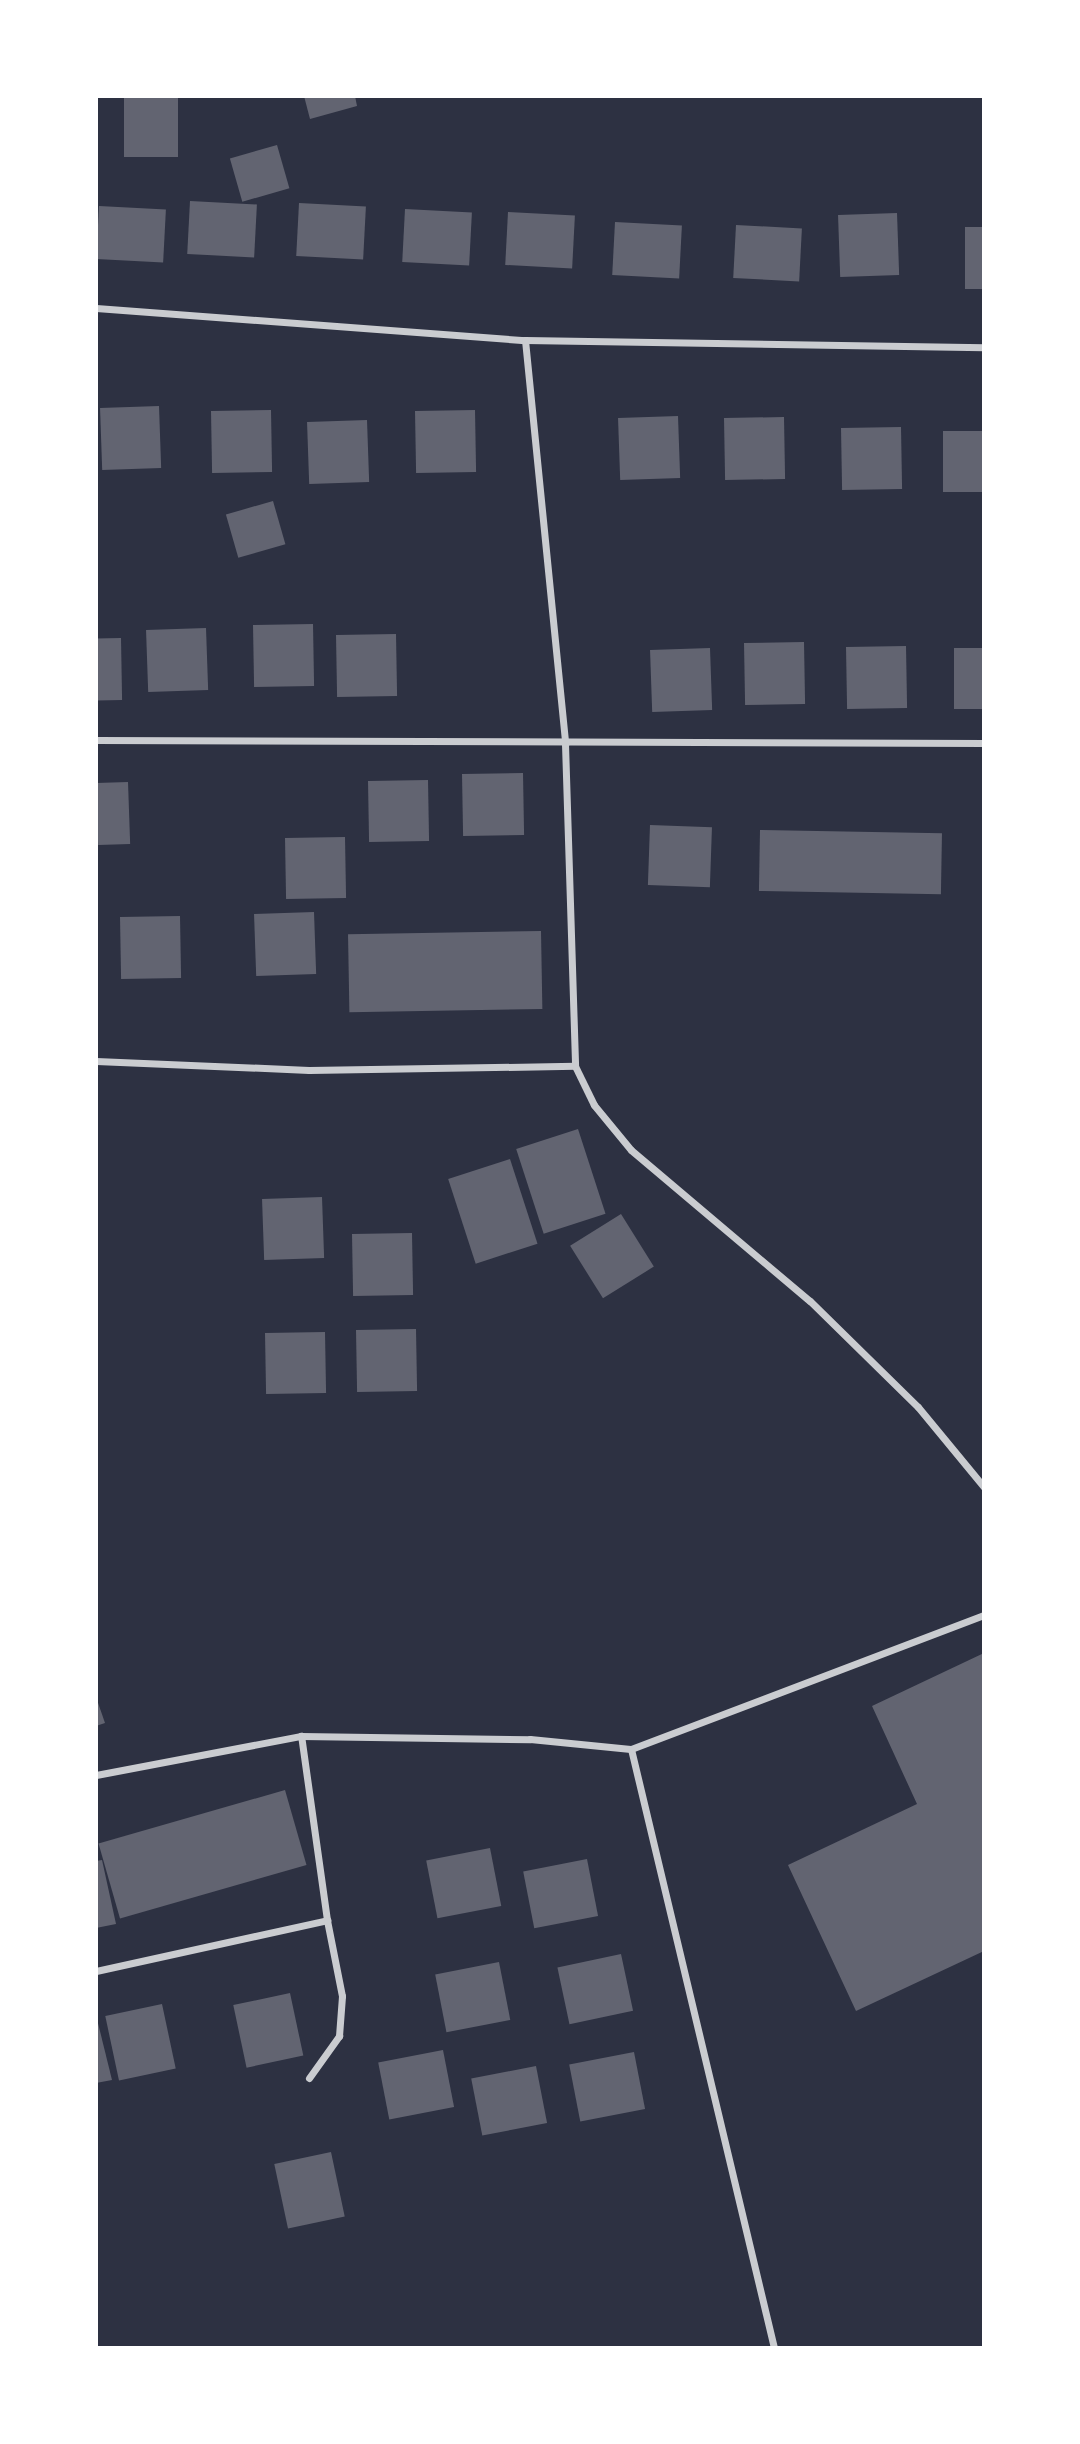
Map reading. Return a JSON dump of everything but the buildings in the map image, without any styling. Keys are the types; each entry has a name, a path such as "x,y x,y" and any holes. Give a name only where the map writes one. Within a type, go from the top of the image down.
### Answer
{"street":[{"path":"96,308 525,340 984,347"},
{"path":"525,340 565,744 575,1066 594,1105 631,1150 810,1301 918,1407 984,1487"},
{"path":"96,740 565,744 984,743"},
{"path":"96,1061 309,1070 575,1066"},
{"path":"96,1775 301,1736 530,1739 631,1749 984,1615"},
{"path":"301,1736 327,1920 342,1996 339,2036 310,2078"},
{"path":"631,1749 774,2348"},
{"path":"96,1971 327,1920"}]}
